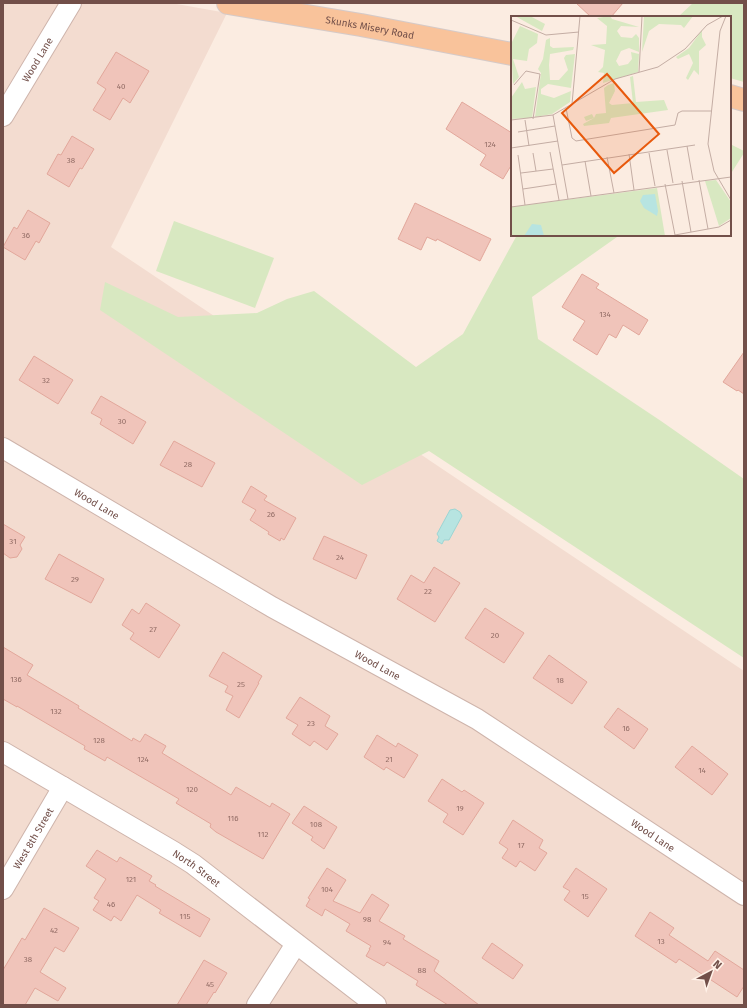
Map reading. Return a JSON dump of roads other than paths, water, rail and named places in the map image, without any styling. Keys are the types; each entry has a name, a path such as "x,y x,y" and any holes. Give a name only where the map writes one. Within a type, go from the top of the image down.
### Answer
{"main road":[{"name":"Skunks Misery Road","path":"228,3 361,25 511,54"},
{"path":"731,96 744,100"}],"street":[{"name":"Wood Lane","path":"3,116 71,3"},
{"name":"Wood Lane","path":"3,448 272,607 477,719 744,895"},
{"name":"North Street","path":"3,752 193,864 376,1005"},
{"name":"West 8th Street","path":"3,889 63,787"},
{"path":"257,1005 296,944"}],"water":[{"path":"455,509 460,512 462,516 449,540 444,540 442,544 437,541 439,537 437,534 450,510"}]}
